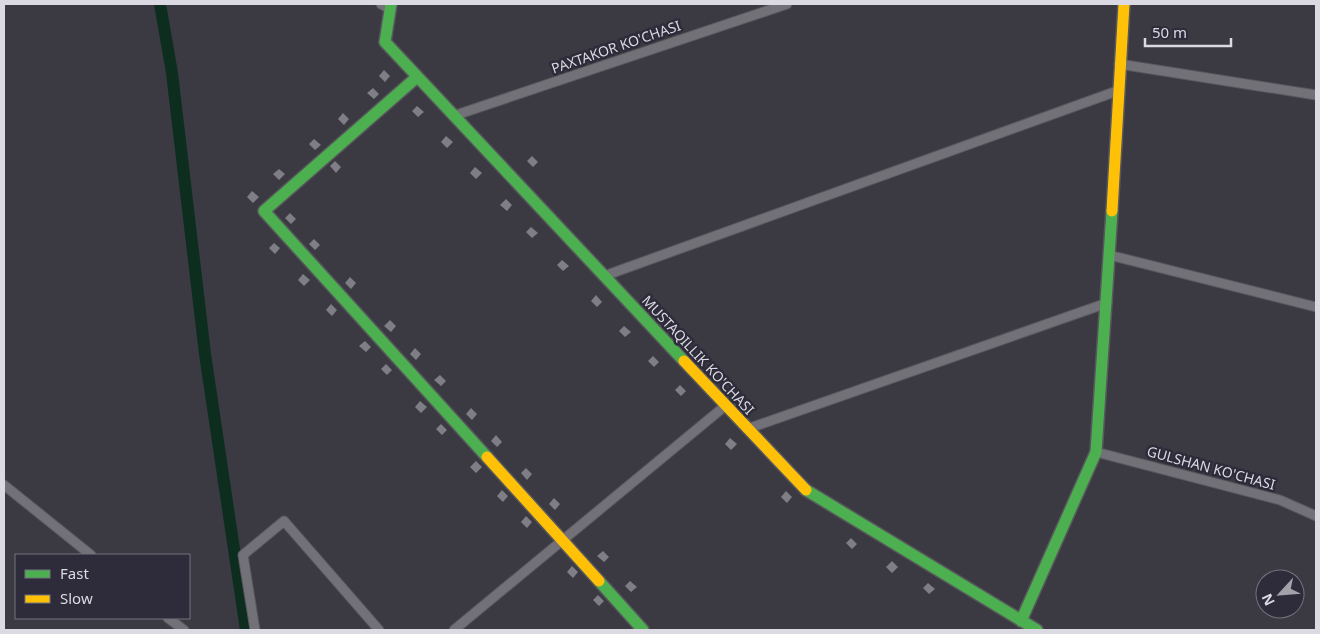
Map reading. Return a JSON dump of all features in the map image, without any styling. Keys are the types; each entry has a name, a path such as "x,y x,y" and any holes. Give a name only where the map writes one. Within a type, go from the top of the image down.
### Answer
{"street":[{"name":"PAXTAKOR KO'CHASI","path":"453,116 787,4"},
{"path":"1020,621 1096,452 1107,303 1117,91 1124,4"},
{"name":"MUSTAQILLIK KO'CHASI","path":"387,5 385,42 804,489 1037,630"},
{"path":"1119,64 1316,95"},
{"path":"417,77 264,211 642,630"},
{"path":"604,276 1117,91"},
{"path":"1109,254 1316,307"},
{"path":"747,429 1107,303"},
{"path":"454,630 725,406"},
{"name":"GULSHAN KO'CHASI","path":"1096,452 1280,500 1316,516"},
{"path":"4,485 90,554"},
{"path":"255,630 243,555 284,521 379,630"},
{"path":"169,619 184,630"}],"building":[{"path":"384,70 390,76 385,82 379,76"},
{"path":"373,88 379,94 374,99 367,93"},
{"path":"417,106 424,112 418,117 412,111"},
{"path":"343,113 349,119 344,125 338,119"},
{"path":"446,136 453,142 447,148 441,142"},
{"path":"314,139 321,145 315,150 309,144"},
{"path":"532,156 538,162 533,167 527,161"},
{"path":"335,161 341,167 336,173 330,166"},
{"path":"475,167 482,173 476,179 470,173"},
{"path":"279,169 285,174 279,180 273,174"},
{"path":"252,191 259,197 253,203 247,197"},
{"path":"506,199 512,205 507,211 500,205"},
{"path":"290,213 296,219 291,224 285,218"},
{"path":"531,227 538,233 532,238 526,232"},
{"path":"314,239 320,245 315,250 309,244"},
{"path":"274,243 280,248 275,254 269,248"},
{"path":"562,260 569,266 563,271 557,265"},
{"path":"303,274 310,280 304,286 298,280"},
{"path":"350,277 356,283 351,289 345,283"},
{"path":"596,295 602,302 597,307 591,301"},
{"path":"331,304 337,310 332,316 326,310"},
{"path":"390,320 396,326 391,332 384,326"},
{"path":"624,326 631,332 625,337 619,331"},
{"path":"365,341 371,347 366,352 359,346"},
{"path":"415,348 421,354 416,360 410,354"},
{"path":"653,356 659,362 654,367 648,361"},
{"path":"386,364 392,370 387,375 381,369"},
{"path":"440,375 446,381 441,386 434,380"},
{"path":"680,385 686,391 681,396 675,390"},
{"path":"420,401 427,407 421,413 415,407"},
{"path":"471,408 477,414 472,420 466,414"},
{"path":"441,424 447,430 442,435 436,429"},
{"path":"496,435 502,442 497,447 491,441"},
{"path":"730,438 737,444 731,450 725,444"},
{"path":"476,461 482,467 476,473 470,467"},
{"path":"526,468 532,474 527,480 521,473"},
{"path":"502,490 508,496 503,502 497,496"},
{"path":"786,491 792,497 787,503 781,497"},
{"path":"554,498 560,504 555,510 549,504"},
{"path":"526,516 532,522 527,528 521,522"},
{"path":"851,538 857,544 852,549 846,543"},
{"path":"603,551 609,557 604,562 597,556"},
{"path":"892,561 898,567 892,573 886,567"},
{"path":"572,566 578,572 573,578 567,572"},
{"path":"630,581 637,587 631,592 625,586"},
{"path":"928,583 935,589 929,594 923,588"},
{"path":"598,595 604,601 599,606 593,600"}],"waterway":[{"path":"160,4 172,73 205,354 246,630"}],"traffic: fast":[{"path":"391,4 385,42 684,361"},
{"path":"417,77 264,211 487,457"},
{"path":"1021,621 1096,452 1112,211"},
{"path":"806,490 1037,630"},
{"path":"599,581 643,630"}],"traffic: slow":[{"path":"1112,211 1124,4"},
{"path":"684,361 806,490"},
{"path":"487,457 599,581"}]}
